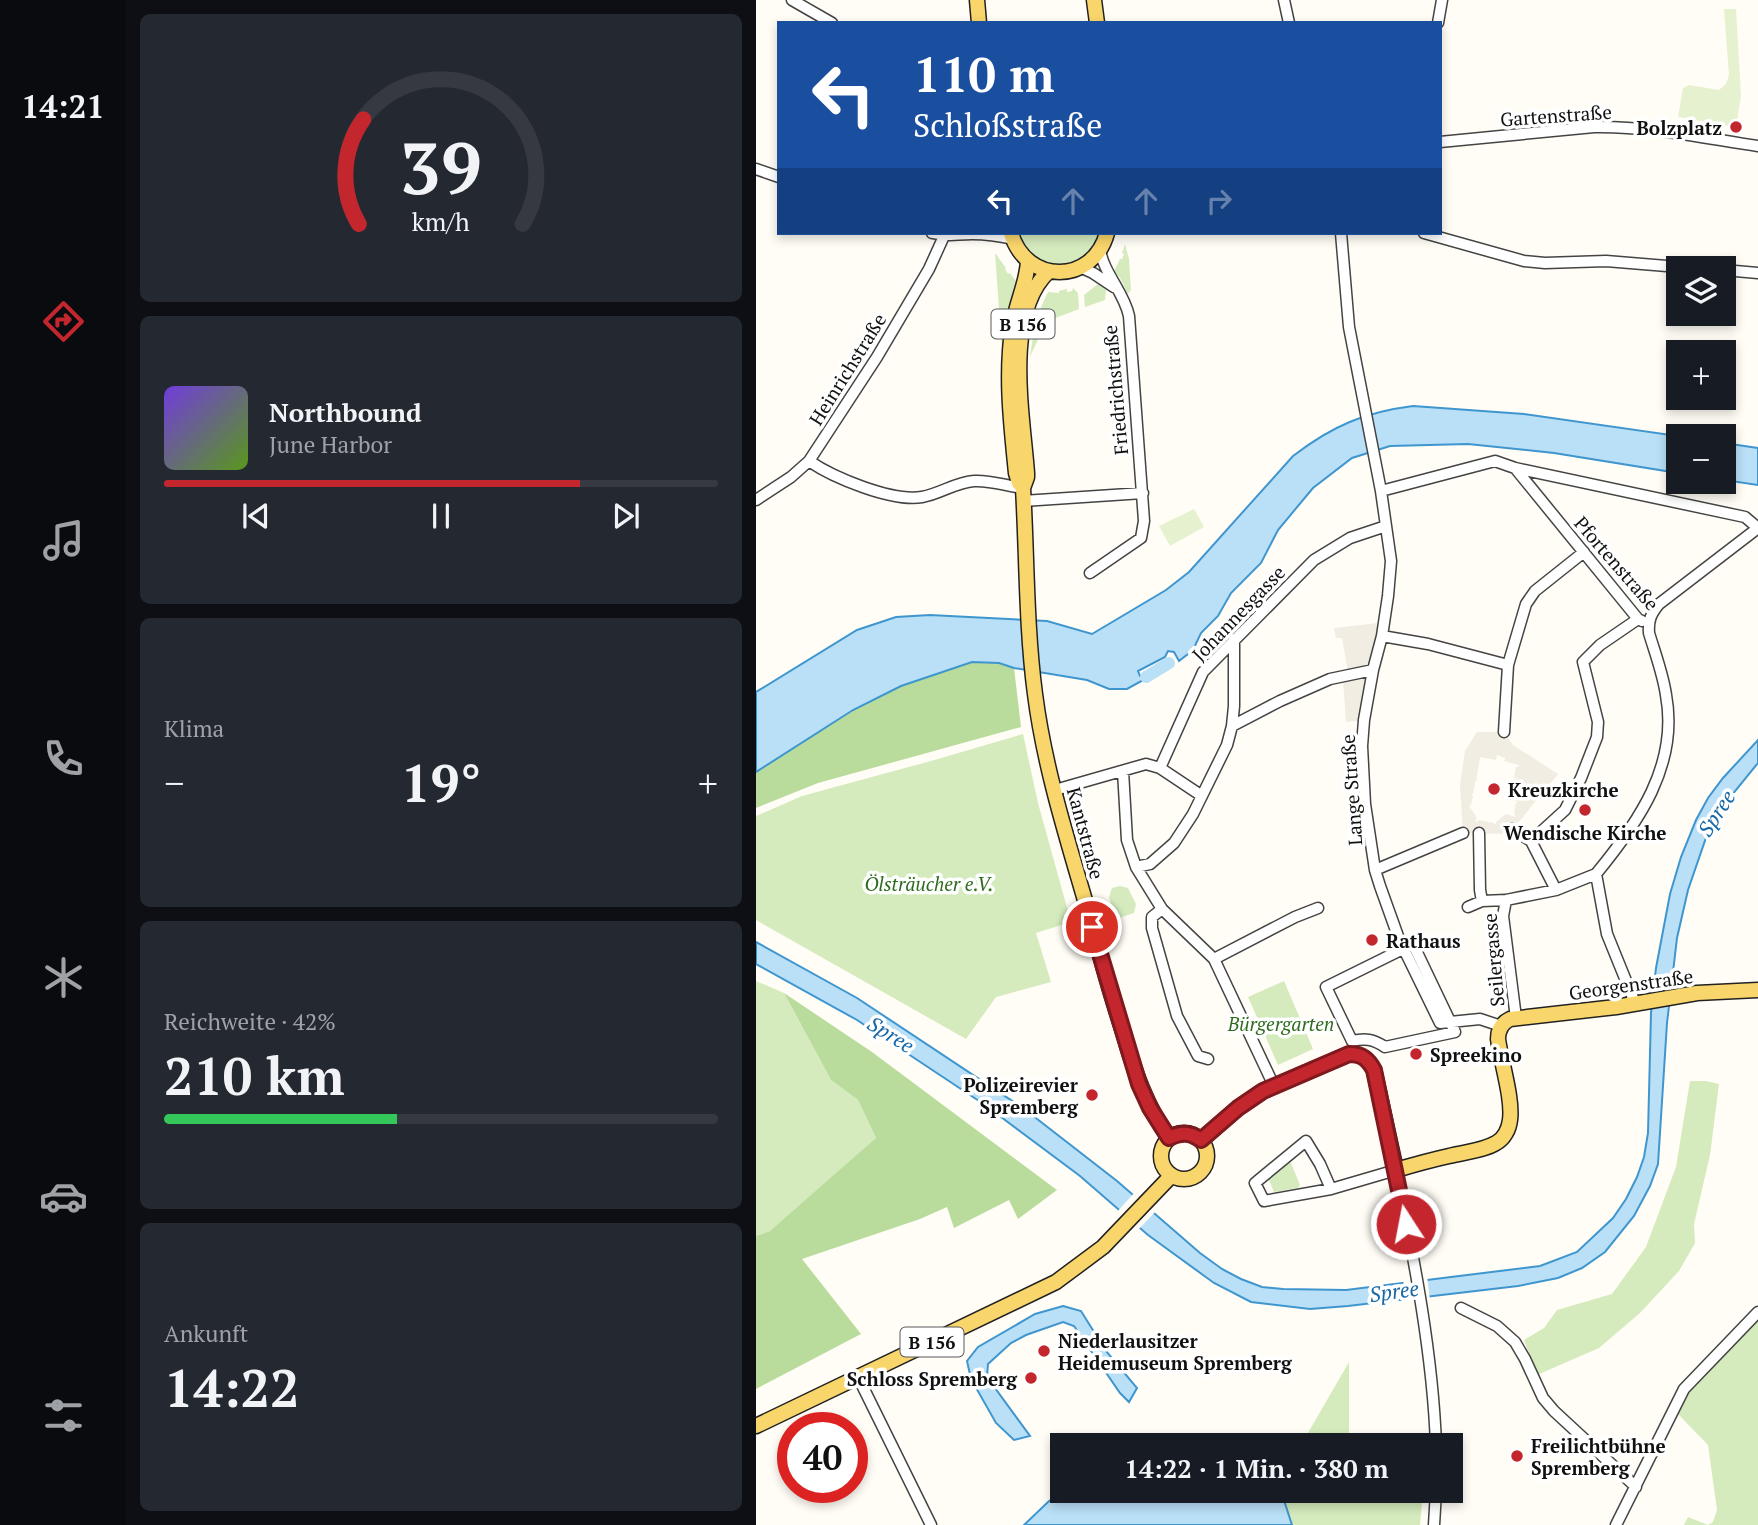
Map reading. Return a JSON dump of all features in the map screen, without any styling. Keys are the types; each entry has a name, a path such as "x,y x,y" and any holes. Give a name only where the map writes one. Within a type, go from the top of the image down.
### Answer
{"main road":[{"path":"977,0 979,21"},
{"path":"1094,0 1097,21"},
{"path":"1104,0 1107,21"},
{"path":"1012,236 1018,251 1035,266 1063,272 1091,261 1100,250 1106,235"},
{"name":"B 156","path":"1023,492 1016,473 1009,367 1013,323 1028,261"},
{"name":"B 156","path":"1023,492 1027,477 1019,371 1023,328 1036,286 1049,271"},
{"name":"Kantstraße","path":"1023,492 1034,691 1040,728 1071,856 1139,1084 1169,1138"},
{"name":"Georgenstraße","path":"1509,1021 1697,993 1758,990"},
{"path":"1201,1140 1238,1108 1274,1086 1349,1054 1356,1054 1364,1057 1374,1070 1396,1170 1489,1146 1502,1139 1509,1127 1511,1112 1498,1039 1498,1031 1509,1021"},
{"path":"1189,1134 1201,1140 1207,1154 1204,1168 1192,1178 1177,1179 1165,1171 1160,1157 1169,1138 1189,1134"},
{"name":"B 156","path":"756,1426 1056,1282 1102,1247 1171,1176"}],"street":[{"path":"792,0 829,21"},
{"path":"1284,0 1289,21"},
{"path":"1438,21 1442,0"},
{"name":"Gartenstraße","path":"1442,142 1611,127 1758,146"},
{"path":"756,169 777,176"},
{"path":"940,235 953,235"},
{"path":"991,235 1012,236"},
{"name":"Lange Straße","path":"1341,235 1349,327 1381,491 1391,561 1382,636 1373,670 1362,746 1375,870 1401,944 1440,1023 1450,1021"},
{"path":"1431,235 1524,261 1606,261 1666,266"},
{"name":"Heinrichstraße","path":"756,500 792,477 809,461 884,346 929,269 944,236"},
{"name":"Friedrichstraße","path":"1090,573 1141,538 1144,521 1129,316 1100,250"},
{"path":"1080,267 1116,288"},
{"path":"1736,271 1758,273"},
{"path":"809,461 836,475 891,496 908,498 925,496 972,481 990,482 1023,492 1143,493"},
{"path":"1381,491 1495,461 1515,468 1745,517 1758,528 1659,604 1643,621 1600,645 1583,662 1598,722 1597,737 1581,778 1564,810 1531,841"},
{"name":"Pfortenstraße","path":"1515,468 1643,621 1667,696 1666,754 1655,785 1642,810 1596,874"},
{"name":"Johannesgasse","path":"1160,768 1203,672 1314,560 1350,538 1386,526"},
{"path":"1504,732 1508,665 1526,604 1535,591 1584,552"},
{"path":"1382,636 1428,644 1508,665"},
{"path":"1136,867 1150,864 1174,843 1193,814 1227,745 1234,706 1234,639"},
{"path":"1232,726 1330,679 1373,670"},
{"path":"1055,790 1146,764 1160,768 1202,796"},
{"path":"1123,771 1127,839 1136,867 1162,909 1214,959 1274,1086"},
{"path":"1512,829 1531,841 1556,890"},
{"path":"1375,870 1463,833"},
{"name":"Seilergasse","path":"1479,833 1482,901"},
{"path":"1468,907 1482,901 1506,900 1556,890 1596,874 1607,934 1640,1003"},
{"name":"Seilergasse","path":"1506,900 1503,916 1509,1021"},
{"path":"1214,959 1318,908"},
{"path":"1162,909 1152,917 1152,928 1177,1016 1198,1056 1208,1059"},
{"path":"1401,944 1326,987 1352,1041 1364,1038 1385,1047 1455,1032 1450,1021 1509,1021"},
{"path":"1331,1189 1321,1164 1306,1141 1255,1183 1264,1201 1331,1189 1396,1170 1424,1330 1435,1433"},
{"path":"1461,1308 1497,1326 1515,1342 1543,1398 1636,1487"},
{"path":"1616,1525 1684,1389 1758,1312"},
{"path":"858,1377 931,1525"},
{"path":"1434,1525 1435,1503"}],"green space":[{"path":"1724,9 1736,9 1741,96 1736,127 1678,117 1683,88 1689,85 1719,90 1726,84 1729,75"},
{"path":"1018,235 1100,235 1095,249 1072,266 1044,264 1023,247"},
{"path":"1125,244 1131,290 1128,294 1114,271 1122,259"},
{"path":"995,253 1008,274 1010,273 1019,285 1005,350 1002,350"},
{"path":"1099,283 1106,290 1105,300 1085,307 1084,295"},
{"path":"1073,288 1078,293 1079,309 1053,319 1054,322 1040,335 1030,357 1036,324 1048,292 1059,293 1067,289 1067,292"},
{"path":"1194,509 1204,527 1170,546 1159,526"},
{"path":"972,662 999,663 1014,668 1021,727 818,783 756,808 756,772 853,710 901,686"},
{"name":"Ölsträucher e.V.","path":"1023,734 1038,803 1071,922 1036,933 1051,982 996,997 966,1039 756,920 756,816 802,796"},
{"path":"1112,888 1128,888 1136,904 1134,913 1116,919 1109,897"},
{"path":"756,981 784,993 831,1080 858,1100 876,1138 770,1231 756,1236"},
{"name":"Bürgergarten","path":"1284,981 1313,1049 1278,1065 1248,997"},
{"path":"784,993 872,1052 1057,1190 1018,1219 1009,1200 954,1228 947,1207 920,1219 802,1259 861,1334 756,1389 756,1236 770,1231 876,1138 858,1100 831,1080"},
{"path":"1690,1081 1719,1084 1710,1155 1694,1224 1695,1243 1679,1271 1640,1313 1599,1348 1537,1375 1524,1340 1544,1328 1557,1310 1612,1294 1646,1247 1676,1167"},
{"path":"1286,1163 1291,1163 1300,1185 1298,1188 1274,1192 1268,1178"},
{"path":"1758,1316 1758,1525 1708,1525 1713,1522 1717,1510 1708,1445 1676,1412 1686,1390"},
{"path":"1349,1362 1349,1433 1308,1433"},
{"path":"1285,1503 1422,1503 1420,1525 1292,1525"},
{"path":"1688,1517 1708,1525 1684,1525"}],"shaded area":[{"path":"1384,624 1364,720 1346,722 1343,681 1348,672 1342,638 1336,638 1334,628"},
{"path":"1477,732 1504,732 1513,745 1558,774 1509,834 1463,833 1460,785 1465,751","holes":["1497,755 1506,757 1504,761 1519,765 1516,767 1514,777 1517,778 1514,779 1510,800 1518,801 1514,814 1516,817 1506,814 1495,825 1479,820 1477,822 1469,806 1480,757 1496,760"]}],"water":[{"path":"1413,406 1524,414 1666,434 1666,471 1554,453 1468,444 1390,446 1352,458 1313,488 1278,530 1261,563 1231,593 1218,616 1201,633 1193,650 1179,661 1174,652 1168,651 1165,657 1138,671 1140,676 1147,678 1127,689 1109,689 1087,680 999,663 972,662 901,686 853,710 756,772 756,692 857,630 896,617 930,615 1047,621 1092,634 1166,590 1189,572 1293,456 1307,445 1350,422 1379,412"},
{"path":"1736,445 1758,448 1758,485 1736,482"},
{"name":"Spree","path":"1758,740 1758,763 1727,801 1708,832 1688,890 1677,938 1667,1023 1658,1164 1650,1186 1634,1216 1605,1252 1582,1268 1558,1278 1518,1286 1310,1309 1251,1302 1214,1283 1148,1235 1080,1176 985,1105 857,1020 756,964 756,942 857,998 1023,1108 1117,1181 1200,1253 1241,1279 1262,1287 1346,1290 1540,1266 1577,1252 1613,1218 1637,1177 1648,1133 1651,1013 1656,968 1670,894 1681,857 1708,798"},
{"path":"1063,1306 1081,1311 1106,1351 1137,1388 1129,1402 1074,1326 1063,1322 1026,1335 1011,1343 988,1364 987,1377 1030,1436 1014,1440 996,1423 971,1379 967,1361 978,1347 1035,1314"},
{"path":"1049,1501 1285,1503 1292,1525 1024,1525"}],"pier":[{"path":"1135,1192 1156,1211 1138,1230 1117,1212"},
{"path":"1427,1276 1430,1300 1407,1303 1403,1279"}],"waterway":[{"path":"1146,677 1169,663"}],"place":[{"name":"Bolzplatz","path":"1736,127"},
{"name":"Kreuzkirche","path":"1494,789"},
{"name":"Wendische Kirche","path":"1585,810"},
{"name":"Rathaus","path":"1372,940"},
{"name":"Spreekino","path":"1416,1054"},
{"name":"Polizeirevier Spremberg","path":"1092,1095"},
{"name":"Niederlausitzer Heidemuseum Spremberg","path":"1044,1351"},
{"name":"Schloss Spremberg","path":"1031,1378"},
{"name":"Freilichtbühne Spremberg","path":"1517,1456"}],"route":[{"path":"1092,927 1139,1084 1158,1123 1169,1138 1182,1133 1201,1140 1238,1108 1263,1091 1349,1054 1361,1055 1374,1070 1406,1224"}]}
